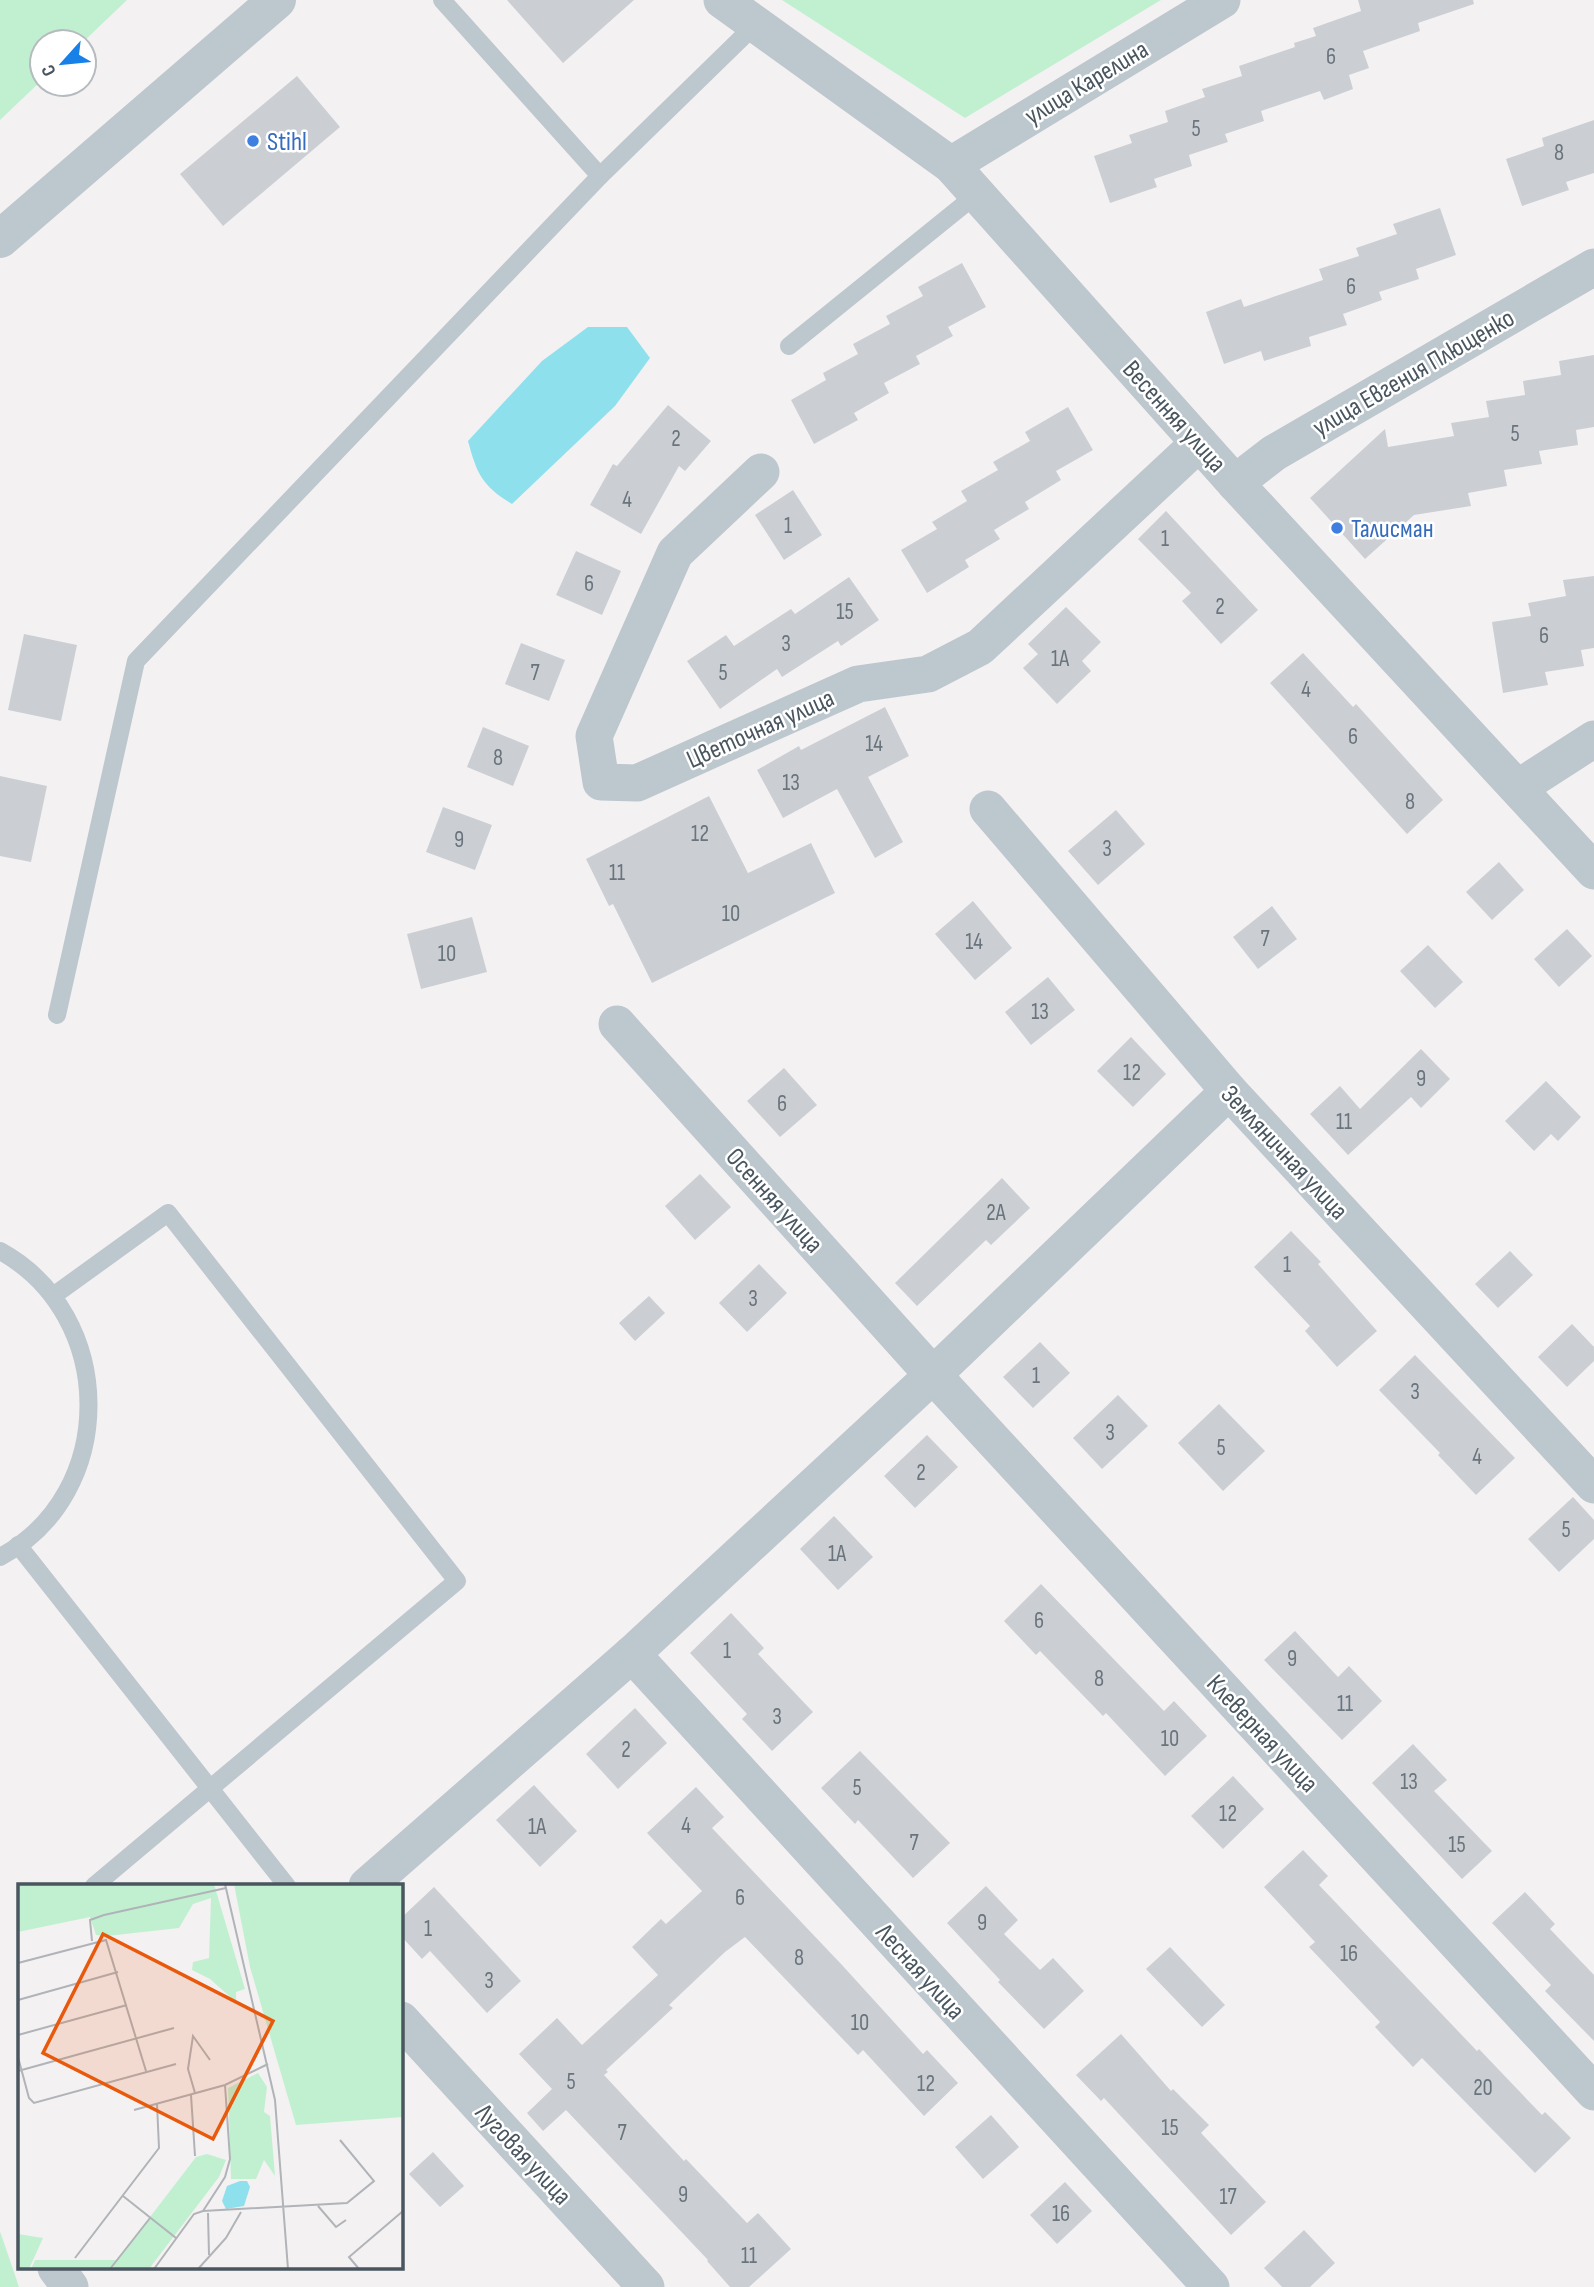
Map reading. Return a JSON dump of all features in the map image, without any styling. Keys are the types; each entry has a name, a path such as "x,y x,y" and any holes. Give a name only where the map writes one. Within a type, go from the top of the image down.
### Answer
{"street":[{"path":"0,239 277,0"},
{"name":"Весенняя улица","path":"722,0 951,165 1235,483 1594,871"},
{"name":"улица Карелина","path":"951,165 1222,0"},
{"name":"улица Евгения Плющенко","path":"1235,483 1273,453 1594,267"},
{"name":"Цветочная улица","path":"761,471 675,553 594,736 601,782 637,783 858,684 928,674 980,647 1199,443"},
{"path":"1518,788 1594,738"},
{"name":"Земляничная улица","path":"988,808 1229,1091 1594,1485"},
{"name":"Осенняя улица","path":"617,1024 933,1375"},
{"path":"369,1884 632,1654 933,1375 1229,1091"},
{"name":"Клеверная улица","path":"933,1375 1594,2092"},
{"name":"Лесная улица","path":"632,1654 1211,2287"},
{"name":"Луговая улица","path":"402,2021 646,2287"},
{"path":"58,2270 70,2287"}],"lane":[{"path":"442,0 600,176"},
{"path":"57,1015 136,661 600,176 756,24"},
{"path":"789,346 977,194"},
{"path":"52,1296 168,1213 457,1581 96,1884"},
{"path":"0,1251 33,1274 68,1320 80,1347 87,1375 89,1405 87,1433 80,1462 68,1488 52,1513 33,1534 0,1557"},
{"path":"18,1545 285,1884"}],"green space":[{"path":"0,0 127,0 98,28 28,28 28,93 0,120"},
{"path":"782,0 1161,0 965,118"},
{"path":"0,2232 1,2234 19,2287 0,2287"}],"water":[{"path":"588,327 627,327 650,358 615,406 512,504 482,478 468,441 542,361"}],"building":[{"path":"507,0 634,0 563,63"},
{"path":"1358,0 1473,0 1474,4 1418,23 1420,31 1363,51 1369,68 1349,75 1353,89 1324,100 1320,91 1261,111 1264,121 1225,134 1228,142 1189,155 1192,166 1154,179 1157,187 1110,203 1094,156 1132,143 1129,135 1168,122 1165,111 1205,97 1202,89 1242,76 1239,66 1295,47 1294,43 1316,36 1313,28 1361,11"},
{"path":"297,76 340,127 223,226 180,174"},
{"path":"1594,120 1594,173 1566,182 1569,190 1522,206 1506,159 1544,146 1542,138"},
{"path":"1440,208 1456,255 1416,269 1419,279 1379,292 1382,300 1343,314 1347,325 1309,337 1311,346 1264,361 1261,351 1224,364 1206,312 1241,299 1244,307 1323,280 1319,269 1359,256 1356,248 1397,234 1393,224"},
{"path":"962,263 986,307 948,327 953,336 916,356 920,364 884,383 889,393 854,413 858,420 814,444 791,400 826,380 823,373 858,354 853,344 890,324 886,316 923,296 918,287"},
{"path":"1594,355 1594,427 1576,430 1578,445 1539,451 1542,464 1504,470 1507,486 1468,493 1471,506 1414,515 1365,559 1310,498 1385,429 1388,447 1454,436 1451,423 1489,417 1486,401 1525,395 1523,381 1561,375 1559,361"},
{"path":"668,405 711,441 685,471 679,466 641,534 590,505 613,464 617,466"},
{"path":"1068,407 1093,450 1056,471 1061,480 1025,502 1029,509 994,530 1000,539 965,560 969,567 927,593 901,550 937,529 932,522 967,501 961,491 998,470 993,462 1030,441 1025,432"},
{"path":"793,490 822,535 784,560 755,515"},
{"path":"1166,511 1258,610 1221,644 1182,601 1191,593 1138,539"},
{"path":"576,551 621,571 602,615 556,595"},
{"path":"1594,576 1594,648 1581,650 1584,666 1545,672 1548,685 1503,693 1492,622 1531,616 1528,603 1566,596 1563,580"},
{"path":"849,577 879,620 841,646 838,641 782,677 777,669 720,709 687,661 726,635 734,646 791,609 795,614"},
{"path":"1066,607 1101,642 1082,661 1091,671 1057,704 1023,668 1038,654 1028,644"},
{"path":"24,634 77,645 61,721 8,710"},
{"path":"521,643 565,660 549,701 505,684"},
{"path":"1303,653 1353,707 1356,704 1443,800 1407,834 1270,683"},
{"path":"885,707 909,756 868,777 903,842 875,858 837,789 783,818 757,770 799,746 801,750"},
{"path":"483,727 529,746 513,786 467,767"},
{"path":"0,776 47,786 31,862 0,856"},
{"path":"709,796 748,873 811,843 835,893 652,983 613,904 609,906 586,859"},
{"path":"443,807 492,825 475,870 426,852"},
{"path":"1116,810 1145,844 1098,885 1068,851"},
{"path":"1499,862 1524,890 1492,920 1466,892"},
{"path":"973,901 1012,948 975,980 935,934"},
{"path":"1272,906 1297,939 1258,969 1233,937"},
{"path":"472,917 487,972 421,989 407,934"},
{"path":"1567,929 1592,956 1559,987 1534,959"},
{"path":"1428,945 1463,982 1435,1008 1400,971"},
{"path":"1048,977 1075,1010 1031,1045 1005,1012"},
{"path":"1131,1037 1166,1074 1133,1107 1097,1071"},
{"path":"1421,1049 1450,1079 1421,1108 1411,1097 1348,1155 1310,1114 1340,1086 1360,1109"},
{"path":"784,1068 817,1105 780,1137 747,1101"},
{"path":"1546,1081 1581,1117 1558,1141 1551,1134 1534,1151 1505,1121"},
{"path":"700,1174 731,1207 695,1240 665,1206"},
{"path":"1002,1178 1030,1208 991,1245 986,1240 917,1306 895,1283"},
{"path":"1291,1231 1321,1262 1318,1264 1377,1331 1337,1367 1305,1331 1310,1326 1254,1267"},
{"path":"1510,1251 1533,1275 1498,1308 1475,1284"},
{"path":"759,1264 787,1293 747,1332 719,1303"},
{"path":"649,1296 665,1313 635,1341 619,1323"},
{"path":"1572,1324 1594,1347 1594,1361 1567,1387 1538,1357"},
{"path":"1040,1342 1070,1373 1033,1408 1003,1377"},
{"path":"1415,1355 1515,1458 1476,1495 1379,1390"},
{"path":"1118,1395 1148,1426 1102,1469 1073,1438"},
{"path":"1219,1404 1265,1451 1223,1491 1178,1443"},
{"path":"927,1435 958,1467 915,1508 884,1476"},
{"path":"1573,1497 1594,1520 1594,1539 1559,1572 1528,1539"},
{"path":"834,1516 873,1557 838,1590 800,1549"},
{"path":"1041,1584 1164,1711 1174,1701 1207,1736 1165,1776 1106,1713 1103,1716 1040,1651 1036,1655 1004,1621"},
{"path":"731,1613 764,1648 758,1654 813,1712 772,1751 742,1719 747,1714 690,1653"},
{"path":"1295,1631 1338,1677 1349,1666 1382,1701 1342,1740 1264,1660"},
{"path":"635,1708 667,1743 618,1789 586,1754"},
{"path":"1413,1744 1447,1780 1434,1791 1492,1851 1462,1879 1372,1783"},
{"path":"860,1751 950,1843 913,1878 858,1820 855,1824 821,1788"},
{"path":"1233,1776 1264,1809 1223,1849 1191,1816"},
{"path":"534,1785 577,1831 540,1867 496,1820"},
{"path":"696,1787 724,1817 712,1828 923,2054 927,2050 958,2083 924,2116 863,2050 858,2055 745,1937 725,1952 669,2005 673,2008 606,2070 608,2072 604,2075 684,2161 686,2159 747,2223 758,2213 791,2249 749,2287 730,2287 708,2260 566,2110 543,2131 527,2113 552,2089 519,2054 557,2018 582,2045 658,1975 632,1947 661,1919 666,1924 702,1891 647,1833"},
{"path":"1303,1850 1328,1876 1319,1885 1477,2051 1479,2049 1542,2115 1545,2112 1571,2138 1535,2173 1422,2058 1413,2067 1375,2027 1380,2022 1309,1947 1315,1942 1264,1887"},
{"path":"986,1886 1018,1920 1004,1934 1040,1970 1053,1958 1084,1991 1044,2029 998,1982 1000,1980 947,1923"},
{"path":"434,1887 521,1981 487,2013 430,1951 422,1959 402,1937 402,1917"},
{"path":"1525,1892 1555,1924 1550,1929 1594,1975 1594,2041 1545,1991 1551,1985 1492,1923"},
{"path":"1170,1947 1225,2005 1202,2027 1146,1969"},
{"path":"1121,2034 1171,2091 1173,2089 1209,2125 1201,2133 1266,2202 1231,2235 1104,2098 1101,2101 1076,2075"},
{"path":"991,2115 1019,2147 983,2179 955,2147"},
{"path":"433,2152 464,2186 440,2207 409,2174"},
{"path":"1065,2182 1092,2211 1057,2244 1030,2215"},
{"path":"1304,2230 1335,2263 1310,2287 1282,2287 1264,2268"}],"place":[{"name":"Stihl","path":"253,141"},
{"name":"Талисман","path":"1337,528"}]}
